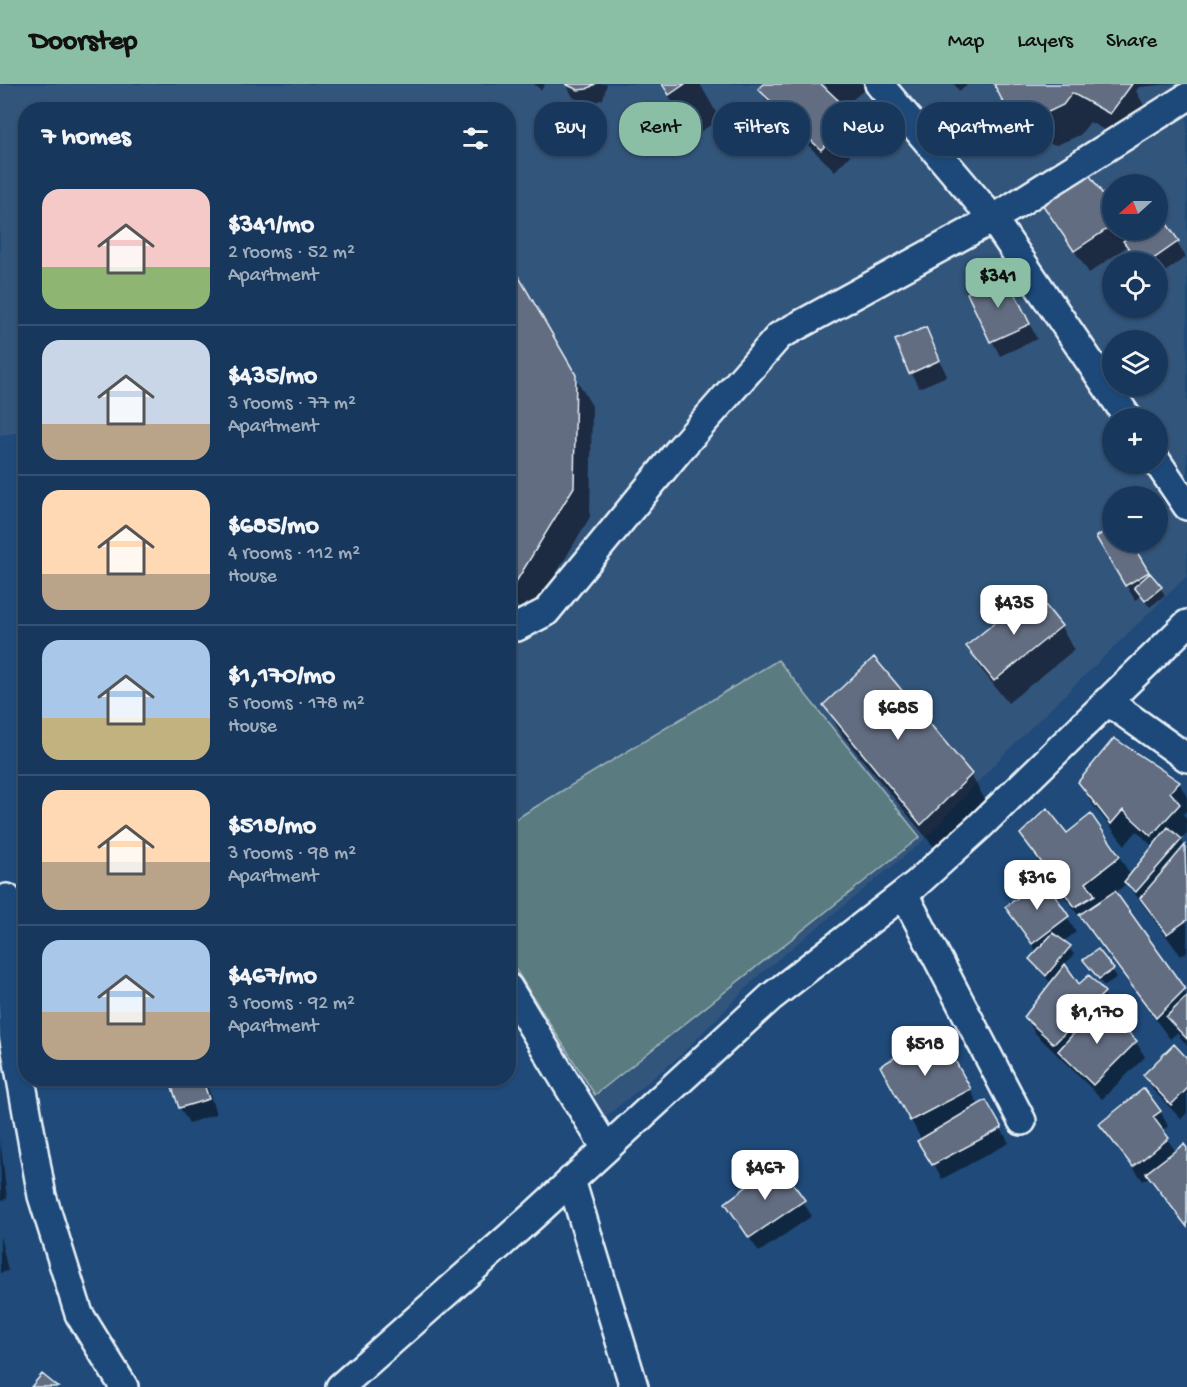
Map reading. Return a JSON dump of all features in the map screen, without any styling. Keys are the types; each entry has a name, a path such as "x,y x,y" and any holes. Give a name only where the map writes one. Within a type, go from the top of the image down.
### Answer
{"street":[{"path":"879,84 993,219 1121,408"},
{"path":"516,627 546,612 680,449 779,336 993,219 1187,97"},
{"path":"1165,474 1187,506"},
{"path":"340,1387 771,997 904,894 979,827 1187,624"},
{"path":"1107,701 1187,758"},
{"path":"904,894 1022,1121"},
{"path":"11,898 14,1034 18,1057"},
{"path":"516,1000 605,1147"},
{"path":"23,1086 42,1196 79,1314 124,1387"},
{"path":"571,1180 634,1387"}],"shaded area":[{"path":"0,84 1187,84 1187,576 1007,751 922,842 759,975 680,1056 599,1122 516,986 516,102 18,102 18,433 0,435"}],"green space":[{"path":"778,660 920,837 595,1095 516,970 516,819"}],"building":[{"path":"565,84 595,84 587,89 578,90"},
{"path":"662,84 685,84 669,95"},
{"path":"763,84 821,84 840,102 822,102 821,150 810,139 810,102 771,102 758,89"},
{"path":"994,84 1132,84 1110,114 1072,93 1063,105 1053,110 1053,102 1003,102"},
{"path":"1084,167 1102,193 1102,232 1074,251 1038,198"},
{"path":"1168,225 1179,241 1163,252 1131,252 1123,241 1168,240"},
{"path":"516,275 576,375 574,487 516,582"},
{"path":"1006,275 1030,324 990,342 967,293"},
{"path":"926,327 940,360 909,374 895,340"},
{"path":"1102,533 1102,547 1096,537"},
{"path":"1105,552 1137,552 1149,572 1125,586"},
{"path":"1150,573 1162,587 1145,601 1134,587"},
{"path":"1034,591 1062,626 994,681 966,646"},
{"path":"874,657 972,774 921,825 823,705"},
{"path":"1114,738 1180,782 1170,792 1180,804 1151,836 1123,810 1111,824 1078,782"},
{"path":"1047,808 1067,833 1091,814 1120,856 1086,883 1095,895 1075,907 1020,834"},
{"path":"1168,827 1182,839 1136,892 1124,882"},
{"path":"1185,845 1187,920 1167,934 1140,898"},
{"path":"1044,879 1069,916 1032,944 1005,907"},
{"path":"1115,891 1185,989 1156,1018 1079,915"},
{"path":"1053,933 1071,946 1046,976 1029,959"},
{"path":"1098,949 1114,969 1099,979 1083,960"},
{"path":"1065,964 1079,984 1089,975 1105,992 1054,1044 1024,1017"},
{"path":"1187,996 1187,1039 1166,1017"},
{"path":"1100,1004 1137,1041 1093,1085 1058,1051"},
{"path":"939,1032 971,1089 910,1121 880,1066"},
{"path":"1174,1044 1187,1058 1187,1089 1171,1105 1143,1075"},
{"path":"172,1086 205,1086 209,1099 179,1108"},
{"path":"1144,1088 1161,1111 1153,1117 1169,1138 1133,1167 1099,1124"},
{"path":"986,1100 1002,1128 932,1165 917,1141"},
{"path":"1184,1144 1187,1148 1187,1227 1146,1173"},
{"path":"778,1163 805,1200 749,1238 725,1203"},
{"path":"42,1374 58,1387 31,1387"}]}
